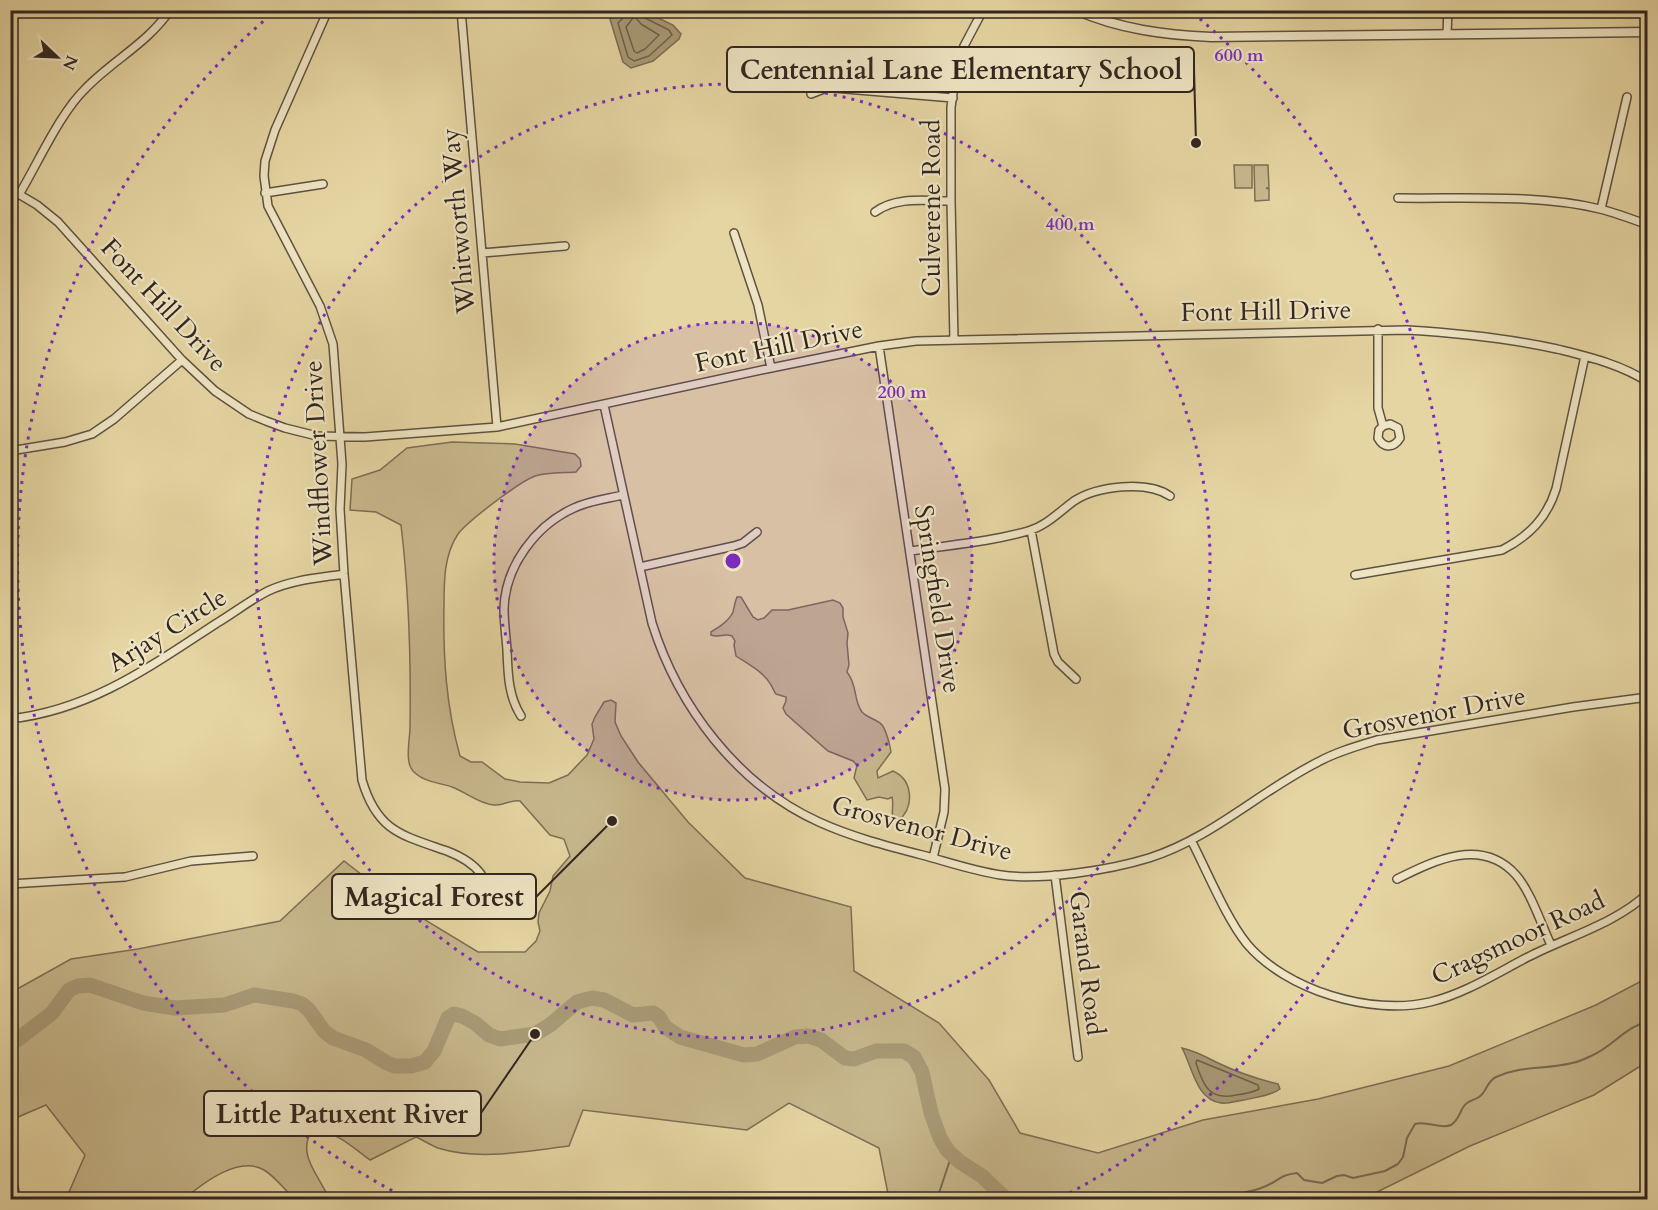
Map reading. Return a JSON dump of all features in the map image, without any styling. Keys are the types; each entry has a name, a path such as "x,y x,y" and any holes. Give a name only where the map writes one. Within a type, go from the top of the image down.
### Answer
{"street":[{"path":"20,193 71,105 85,88 148,37 170,10"},
{"name":"Windflower Drive","path":"328,10 268,147 264,168 265,193 275,222 320,306 328,326 335,363 341,437 340,509 344,574 362,780 371,806 390,828 458,855 476,867 481,874"},
{"name":"Whitworth Way","path":"461,10 496,427"},
{"name":"Culverene Road","path":"954,340 951,201 952,98 964,46 983,10"},
{"path":"1076,10 1127,27 1178,35 1222,37 1647,32"},
{"path":"1447,34 1448,10"},
{"path":"811,94 834,88 952,98"},
{"path":"1601,209 1627,96"},
{"path":"265,193 323,184"},
{"name":"Font Hill Drive","path":"10,189 38,205 63,228 182,360 215,391 249,414 285,429 317,436 341,437 496,427 771,368 879,346 916,341 1378,329 1465,333 1585,356 1627,370 1647,382"},
{"path":"1398,198 1542,201 1601,209 1647,225"},
{"path":"874,212 890,203 951,201"},
{"path":"734,233 758,305 771,368"},
{"path":"482,254 565,246"},
{"path":"1378,329 1378,408 1383,426"},
{"name":"Springfield Drive","path":"879,346 945,789 944,812 933,858"},
{"path":"1355,575 1502,550 1535,528 1552,502 1557,489 1585,356"},
{"path":"10,451 65,442 92,434 114,419 182,360"},
{"name":"Grosvenor Drive","path":"604,405 652,623 671,672 701,722 739,766 773,795 817,821 846,834 1002,875 1024,877 1055,875 1127,864 1191,840 1316,762 1361,745 1377,740 1550,711 1647,698"},
{"path":"910,551 1008,536 1031,530 1045,523 1074,501 1094,492 1144,486 1154,487 1170,496"},
{"path":"521,716 510,688 504,606 514,569 522,553 548,524 572,509 622,495"},
{"path":"1031,530 1052,648 1058,662 1076,680"},
{"path":"640,567 734,546 743,543 757,532"},
{"name":"Arjay Circle","path":"10,719 51,713 100,695 136,675 267,591 296,582 344,574"},
{"name":"Cragsmoor Road","path":"1191,840 1233,923 1262,959 1295,981 1342,997 1380,1006 1404,1007 1431,1002 1455,994 1551,945 1620,914 1647,893"},
{"path":"1398,879 1421,867 1456,855 1472,854 1487,857 1502,864 1516,875 1551,945"},
{"path":"10,884 125,877 191,861 253,856"},
{"name":"Garand Road","path":"1055,875 1078,1057"},
{"path":"10,1182 15,1192 11,1200"}],"shaded area":[{"path":"1234,165 1252,165 1252,188 1235,188"},
{"path":"1254,165 1268,165 1269,188 1266,188 1269,189 1269,200 1255,201"},
{"path":"452,442 515,444 575,454 580,459 581,466 576,472 545,474 528,480 472,520 453,542 447,559 445,578 444,644 446,681 460,756 471,762 482,762 505,779 549,783 568,775 587,755 594,739 592,724 595,717 604,702 611,700 616,703 615,722 638,762 688,822 745,878 851,907 854,971 939,1023 989,1080 1020,1133 1098,1153 1203,1120 1318,1099 1449,1066 1596,1005 1647,978 1647,1062 1594,1095 1470,1146 1363,1199 889,1199 879,1148 789,1103 747,1130 583,1110 569,1146 503,1154 454,1152 438,1148 416,1137 370,1160 337,1136 313,1129 308,1138 308,1156 329,1199 295,1199 264,1170 254,1166 244,1166 233,1168 211,1179 184,1199 66,1199 85,1155 46,1105 11,1120 10,993 71,959 138,949 280,921 344,861 402,906 478,952 525,952 536,941 540,931 539,913 550,891 553,876 570,856 564,839 550,835 520,801 498,805 488,804 452,787 422,778 411,768 408,757 409,626 401,525 376,512 350,510 352,479 380,470 407,448"},
{"path":"737,597 741,597 753,617 758,620 764,618 772,610 788,610 833,600 840,603 848,633 849,665 847,672 853,682 857,703 864,714 882,725 890,746 891,752 877,771 878,778 893,771 900,775 908,787 907,809 898,821 893,819 892,797 867,800 854,778 857,765 853,761 828,751 786,714 783,708 786,697 776,694 764,676 736,656 735,641 732,636 711,635 711,632 724,624 731,615"}],"water":[{"path":"623,10 644,11 673,25 681,34 679,39 653,61 631,68 623,62 610,19"},
{"path":"1182,1048 1240,1072 1278,1084 1280,1089 1268,1095 1227,1103 1213,1101 1200,1089"}],"waterway":[{"path":"10,1042 17,1040 52,1013 69,990 78,986 90,985 143,1003 175,1008 224,1005 254,995 293,1001 309,1010 324,1031 333,1038 366,1050 395,1066 411,1066 425,1062 434,1051 448,1018 454,1014 475,1023 489,1035 500,1039 535,1034 550,1025 577,1002 592,998 604,1000 633,1015 653,1013 659,1017 665,1027 680,1037 744,1055 757,1054 795,1037 808,1036 821,1040 845,1058 854,1059 876,1051 904,1051 914,1057 922,1072 931,1113 940,1138 948,1151 982,1176 1007,1200"},
{"path":"1224,1200 1233,1195 1256,1190 1291,1174 1297,1173 1304,1180 1322,1183 1337,1176 1344,1175 1353,1178 1385,1171 1398,1164 1403,1157 1407,1138 1415,1124 1451,1125 1466,1104 1482,1095 1496,1077 1525,1069 1580,1061 1600,1051 1626,1032 1648,1022"},
{"path":"933,1200 939,1193 952,1154"}],"place":[{"name":"Centennial Lane Elementary School","path":"1196,143"},
{"name":"Magical Forest","path":"612,821"},
{"name":"Little Patuxent River","path":"535,1034"}]}
